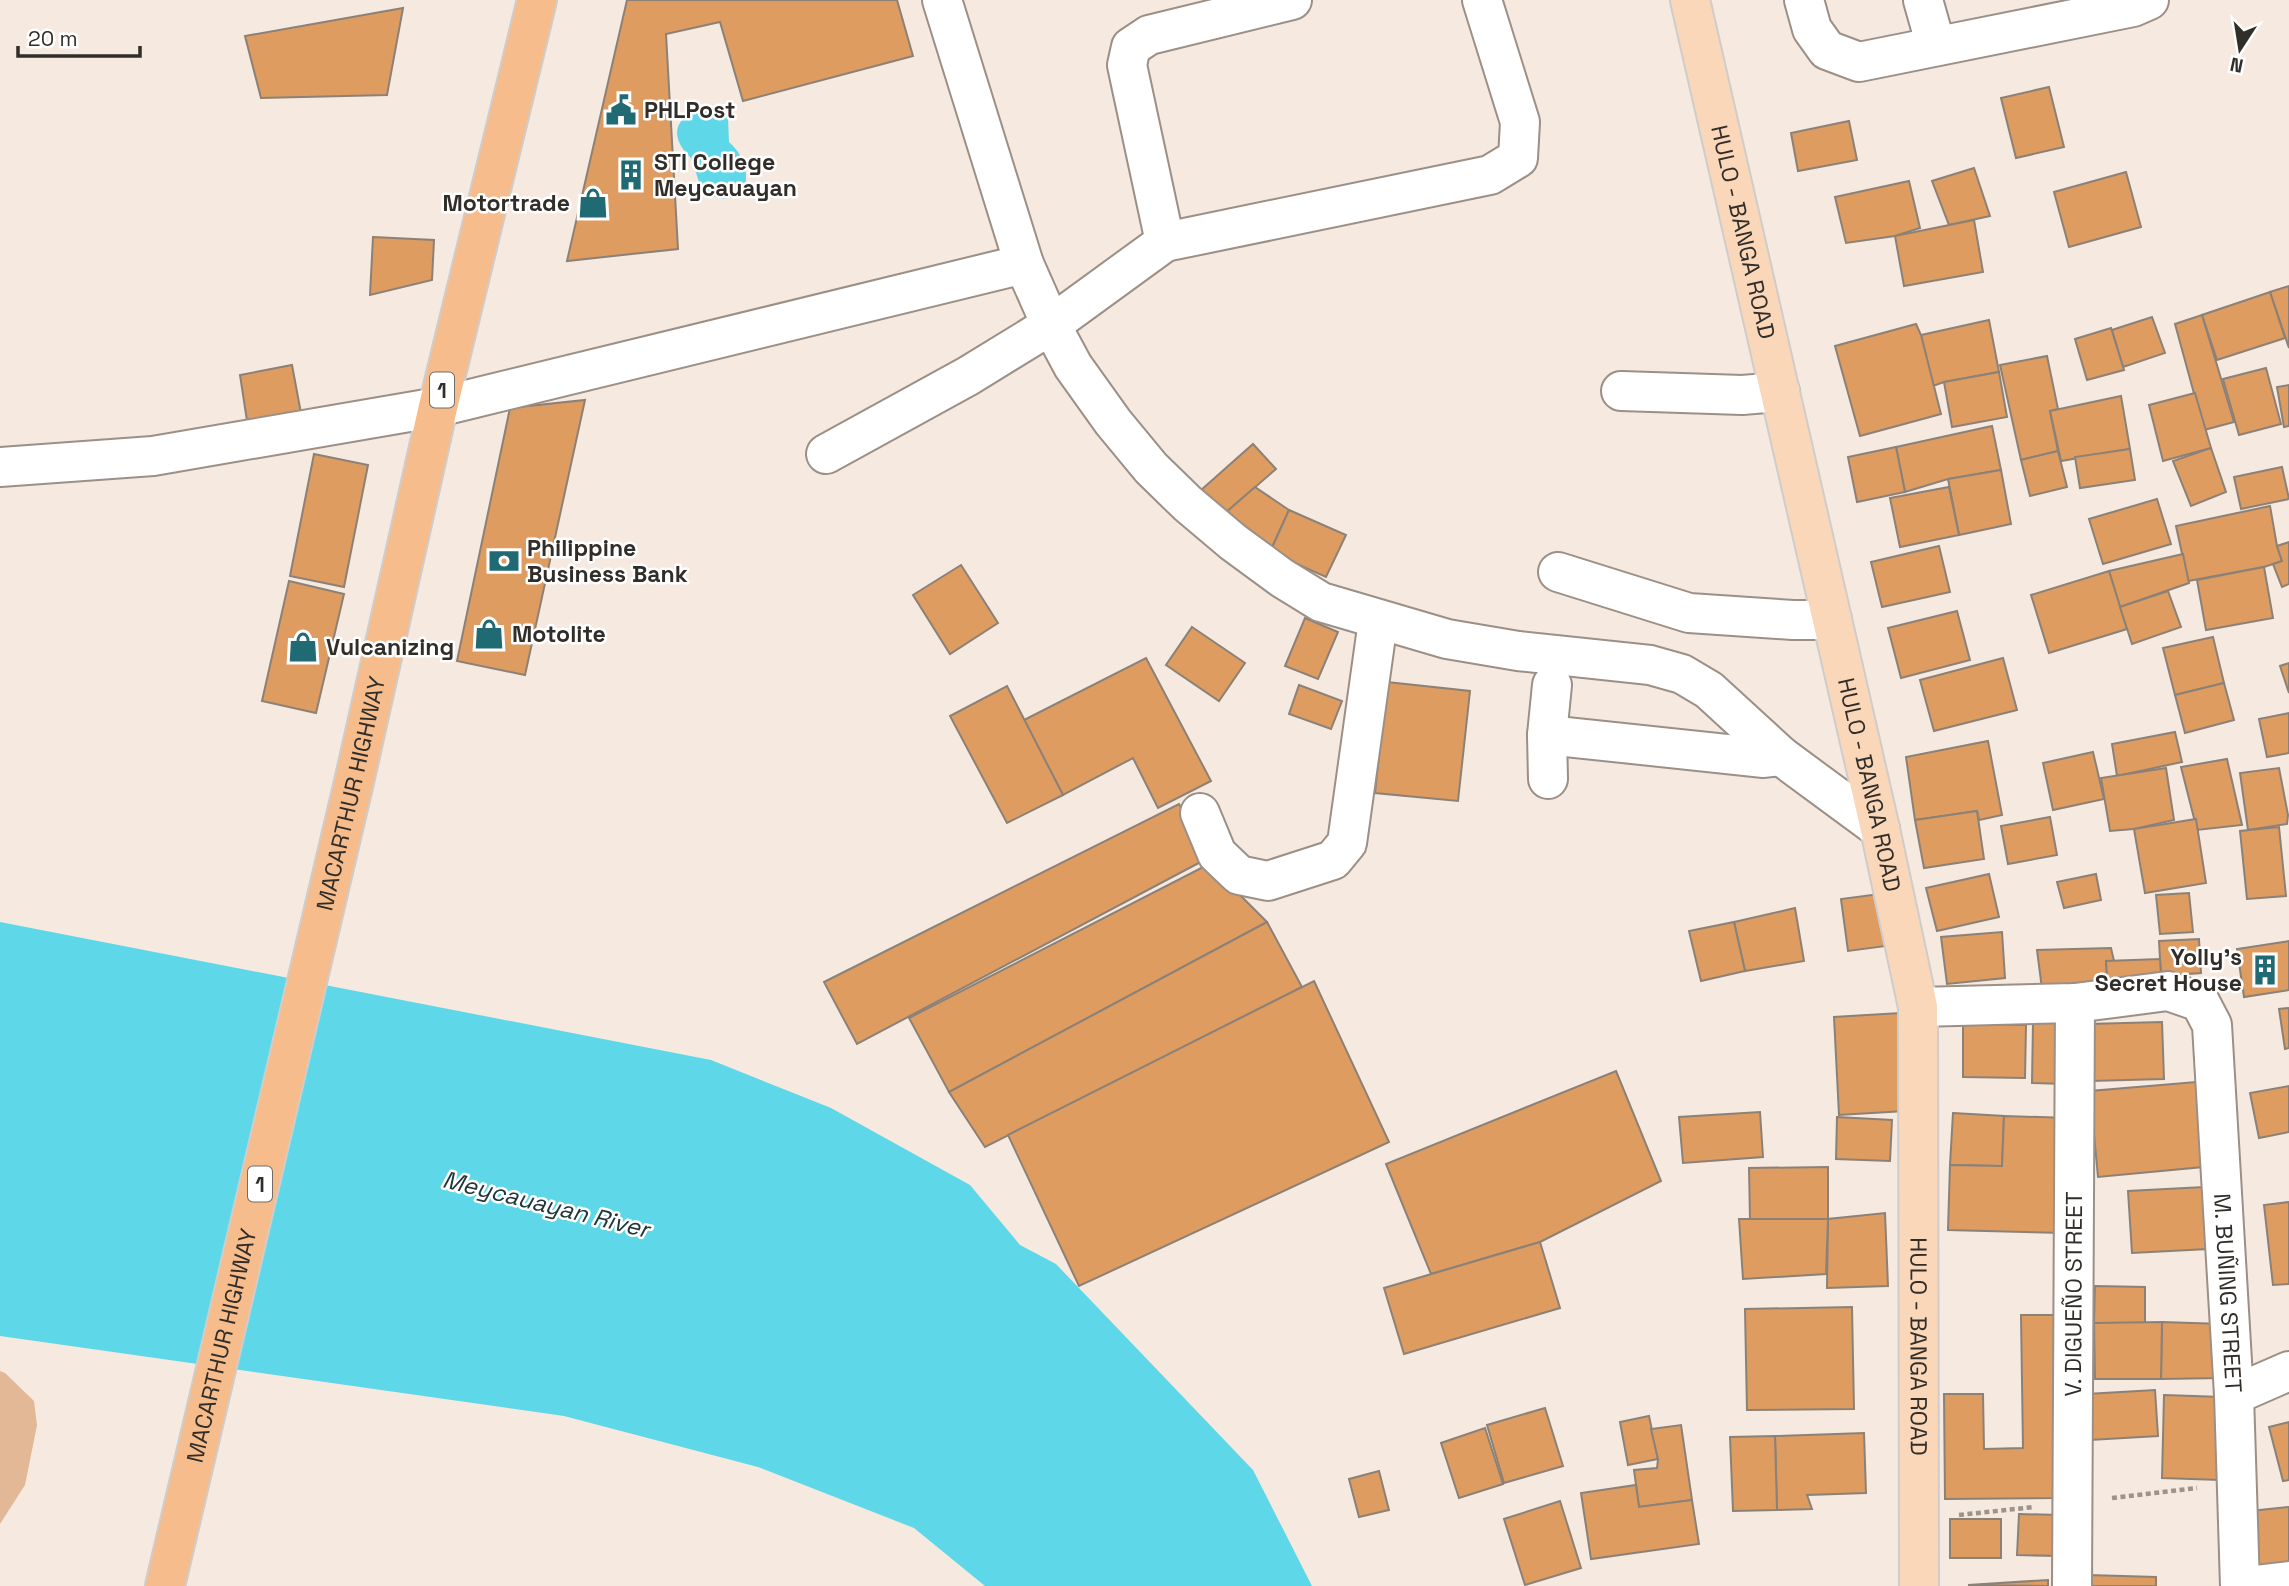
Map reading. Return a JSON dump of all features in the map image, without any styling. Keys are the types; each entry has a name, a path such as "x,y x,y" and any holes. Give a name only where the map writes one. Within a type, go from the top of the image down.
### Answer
{"highway":[{"name":"MACARTHUR HIGHWAY","path":"165,1586 354,782 438,407 537,0"}],"main road":[{"name":"HULO - BANGA ROAD","path":"1690,0 1880,829 1918,1007 1919,1586"}],"street":[{"path":"942,0 1024,264 1051,325 1073,366 1113,422 1151,468 1188,504 1233,542 1282,578 1321,602 1378,621 1447,639 1518,651 1650,664 1682,674 1709,690 1781,756 1880,829"},
{"path":"1165,242 1127,65 1131,47 1149,35 1292,0"},
{"path":"826,454 968,376 1051,325 1165,242 1490,176 1518,158 1520,122 1482,0"},
{"path":"1804,0 1812,29 1827,50 1859,62 1936,46 2028,14 2133,7 2149,0"},
{"path":"1923,0 1936,46"},
{"path":"0,467 153,456 438,407 1024,264"},
{"path":"1621,391 1742,395 1780,392"},
{"path":"1559,572 1689,613 1832,620"},
{"path":"1200,813 1217,854 1239,875 1268,881 1334,860 1347,843 1378,621"},
{"path":"1548,779 1552,685"},
{"path":"1548,735 1719,751 1764,758 1781,756"},
{"name":"M. BUÑING STREET","path":"2075,1003 2168,991 2200,1002 2212,1026 2234,1395 2239,1586"},
{"path":"1918,1007 2075,1003"},
{"name":"V. DIGUEÑO STREET","path":"2072,1586 2075,1003"},
{"path":"2234,1395 2289,1371"},
{"path":"2246,1586 2289,1581"}],"shaded area":[{"path":"0,1371 34,1401 37,1425 25,1485 0,1524"}],"water":[{"path":"706,108 728,118 729,142 744,164 744,187 737,195 729,198 711,196 702,188 693,163 678,137 677,130 682,120 693,112"},
{"name":"Meycauayan River","path":"0,922 711,1060 831,1108 970,1185 1020,1245 1056,1264 1253,1470 1312,1586 985,1586 914,1528 758,1467 564,1416 0,1336"}],"building":[{"name":"STI College Meycauayan","path":"627,0 897,0 913,56 743,101 720,22 666,34 678,249 567,261"},
{"path":"403,8 387,95 261,98 245,36"},
{"path":"2049,87 2064,147 2016,158 2001,98"},
{"path":"1849,121 1857,160 1798,171 1791,133"},
{"path":"1974,168 1990,216 1949,225 1932,181"},
{"path":"2126,172 2141,227 2069,247 2054,192"},
{"path":"1909,181 1920,228 1895,236 1846,243 1835,197"},
{"path":"1974,220 1983,272 1904,286 1895,236"},
{"path":"373,237 434,240 432,280 370,295"},
{"path":"2289,286 2289,348 2270,292"},
{"path":"2270,292 2285,338 2217,360 2202,315"},
{"path":"2202,315 2234,422 2204,430 2175,324"},
{"path":"2152,317 2165,353 2123,367 2112,330"},
{"path":"1989,320 1999,372 1933,386 1921,335"},
{"path":"1916,324 1941,414 1860,436 1835,346"},
{"path":"2111,328 2124,370 2087,380 2075,339"},
{"path":"2047,356 2058,409 2050,411 2058,451 2021,460 2000,365"},
{"path":"292,365 303,424 249,434 240,375"},
{"path":"2266,368 2281,424 2239,435 2223,379"},
{"path":"1999,372 2007,417 1952,427 1944,382"},
{"path":"2289,385 2289,426 2284,427 2277,387"},
{"path":"2195,393 2211,448 2163,461 2149,405"},
{"path":"2121,396 2130,449 2061,461 2050,411"},
{"path":"585,400 525,675 457,661 510,408"},
{"path":"1992,426 2001,470 1948,479 1905,492 1896,447"},
{"path":"1253,444 1276,469 1223,515 1201,490"},
{"path":"1896,447 1905,492 1857,502 1848,457"},
{"path":"2211,448 2226,492 2191,506 2173,461"},
{"path":"2130,449 2135,480 2080,488 2075,457"},
{"path":"2058,451 2067,487 2030,496 2021,460"},
{"path":"314,454 368,465 344,587 290,576"},
{"path":"2282,467 2289,499 2241,509 2234,477"},
{"path":"2001,470 2011,524 1959,535 1948,479"},
{"path":"1255,487 1289,510 1270,552 1223,515"},
{"path":"1949,487 1959,535 1900,547 1890,498"},
{"path":"2157,499 2171,544 2103,564 2089,519"},
{"path":"2270,506 2282,561 2264,567 2188,581 2176,526"},
{"path":"1289,510 1346,535 1326,577 1270,552"},
{"path":"2289,542 2289,584 2282,587 2273,564 2282,561 2277,546"},
{"path":"1939,546 1950,592 1882,607 1871,562"},
{"path":"2183,554 2189,583 2120,607 2109,571"},
{"path":"961,565 998,623 950,654 913,595"},
{"path":"2264,567 2273,618 2206,630 2197,580"},
{"path":"2109,571 2127,629 2049,653 2031,595"},
{"name":"Vulcanizing","path":"289,581 344,594 316,713 262,701"},
{"path":"2168,591 2181,627 2132,644 2120,607"},
{"path":"1957,611 1970,660 1901,678 1888,628"},
{"path":"1305,618 1338,632 1318,679 1285,666"},
{"path":"1192,627 1245,663 1219,701 1166,665"},
{"path":"2213,637 2224,683 2175,695 2163,648"},
{"path":"1146,658 1211,781 1158,808 1133,758 1063,795 1024,720"},
{"path":"2003,658 2017,710 1934,731 1920,680"},
{"path":"2289,663 2289,693 2280,666"},
{"path":"1387,682 1470,691 1458,801 1375,793"},
{"path":"2224,683 2234,720 2185,733 2175,695"},
{"path":"1299,685 1342,701 1331,729 1289,714"},
{"path":"1007,686 1063,795 1007,823 950,716"},
{"path":"2289,713 2289,753 2267,757 2259,719"},
{"path":"2175,732 2182,762 2117,776 2112,744"},
{"path":"1988,741 2002,815 1979,820 1977,811 1915,820 1906,757"},
{"path":"2093,752 2104,799 2053,810 2043,763"},
{"path":"2227,759 2242,825 2197,830 2181,767"},
{"path":"2166,768 2174,820 2110,831 2101,778"},
{"path":"2279,768 2288,815 2287,824 2248,830 2240,773"},
{"path":"1179,804 1210,857 857,1044 824,982"},
{"path":"1977,811 1984,859 1924,868 1915,820"},
{"path":"2050,817 2057,855 2008,864 2001,826"},
{"path":"2196,819 2206,883 2145,893 2134,829"},
{"path":"2279,827 2286,896 2247,899 2240,831"},
{"path":"1209,864 1267,922 949,1092 909,1018"},
{"path":"1989,874 1999,917 1937,931 1926,888"},
{"path":"2096,874 2101,900 2064,908 2057,882"},
{"path":"2189,893 2193,932 2160,934 2156,895"},
{"path":"1879,894 1886,946 1848,951 1841,899"},
{"path":"1795,908 1804,961 1745,971 1734,922"},
{"path":"1267,922 1302,987 985,1147 949,1092"},
{"path":"1734,922 1745,971 1701,981 1689,931"},
{"path":"2002,932 2005,978 1947,984 1941,937"},
{"path":"2199,939 2201,973 2161,976 2159,941"},
{"name":"Yolly's Secret House","path":"2289,941 2289,990 2244,997 2237,949"},
{"path":"2111,948 2114,961 2106,961 2108,989 2042,989 2037,950"},
{"path":"2160,959 2161,976 2108,989 2106,961"},
{"path":"1314,981 1389,1142 1079,1286 1008,1135"},
{"path":"2289,1008 2289,1048 2285,1049 2279,1009"},
{"path":"1900,1013 1905,1111 1839,1115 1834,1017"},
{"path":"2033,1022 2067,1022 2065,1084 2032,1083"},
{"path":"2162,1022 2164,1079 2090,1081 2088,1024"},
{"path":"1963,1024 2026,1025 2025,1078 1963,1077"},
{"path":"1616,1071 1661,1181 1540,1242 1431,1274 1386,1164"},
{"path":"2196,1082 2203,1167 2098,1177 2090,1091"},
{"path":"2289,1086 2289,1132 2259,1138 2250,1093"},
{"path":"1760,1112 1763,1157 1683,1163 1679,1117"},
{"path":"1953,1113 2004,1116 2002,1166 1950,1165"},
{"path":"2004,1116 2069,1118 2066,1233 1948,1230 1950,1165 2002,1166"},
{"path":"1837,1117 1892,1120 1890,1161 1836,1159"},
{"path":"1828,1167 1828,1219 1750,1219 1749,1168"},
{"path":"2204,1187 2208,1249 2132,1253 2128,1191"},
{"path":"2289,1202 2289,1284 2273,1285 2264,1205"},
{"path":"1885,1213 1888,1286 1827,1288 1828,1219"},
{"path":"1739,1219 1828,1219 1826,1274 1743,1279"},
{"path":"1540,1242 1560,1308 1404,1354 1384,1288"},
{"path":"2095,1286 2145,1287 2145,1323 2094,1323"},
{"path":"1852,1307 1854,1409 1747,1410 1745,1309"},
{"path":"2021,1315 2056,1315 2059,1498 1945,1499 1944,1394 1983,1394 1984,1449 2023,1448"},
{"path":"2162,1322 2222,1324 2222,1378 2161,1379"},
{"path":"2162,1322 2161,1379 2095,1379 2094,1323"},
{"path":"2155,1390 2158,1436 2090,1440 2087,1394"},
{"path":"2164,1395 2222,1397 2220,1480 2162,1478"},
{"path":"1545,1408 1563,1466 1504,1483 1487,1425"},
{"path":"1649,1416 1658,1459 1628,1465 1620,1422"},
{"path":"2289,1422 2289,1480 2283,1481 2269,1427"},
{"path":"1681,1425 1692,1500 1639,1507 1634,1470 1657,1468 1658,1459 1651,1429"},
{"path":"1485,1428 1503,1484 1459,1498 1441,1443"},
{"path":"1864,1433 1866,1493 1807,1495 1812,1509 1777,1510 1775,1436"},
{"path":"1775,1436 1777,1510 1733,1511 1730,1437"},
{"path":"1379,1471 1389,1510 1359,1517 1349,1479"},
{"path":"1636,1485 1639,1507 1692,1500 1699,1544 1591,1559 1581,1493"},
{"path":"1560,1501 1581,1568 1525,1585 1504,1519"},
{"path":"2289,1507 2289,1575 2260,1579 2251,1511"},
{"path":"2019,1514 2058,1515 2057,1556 2017,1555"},
{"path":"1950,1519 2001,1519 2001,1558 1950,1558"},
{"path":"2088,1575 2156,1577 2156,1586 2087,1586"},
{"path":"2048,1580 2048,1586 1968,1585"}],"place":[{"name":"PHLPost","path":"621,110"},
{"name":"STI College Meycauayan","path":"631,175"},
{"name":"Motortrade","path":"593,203"},
{"name":"Philippine Business Bank","path":"504,561"},
{"name":"Motolite","path":"489,634"},
{"name":"Vulcanizing","path":"303,647"},
{"name":"Yolly's Secret House","path":"2265,970"}]}
